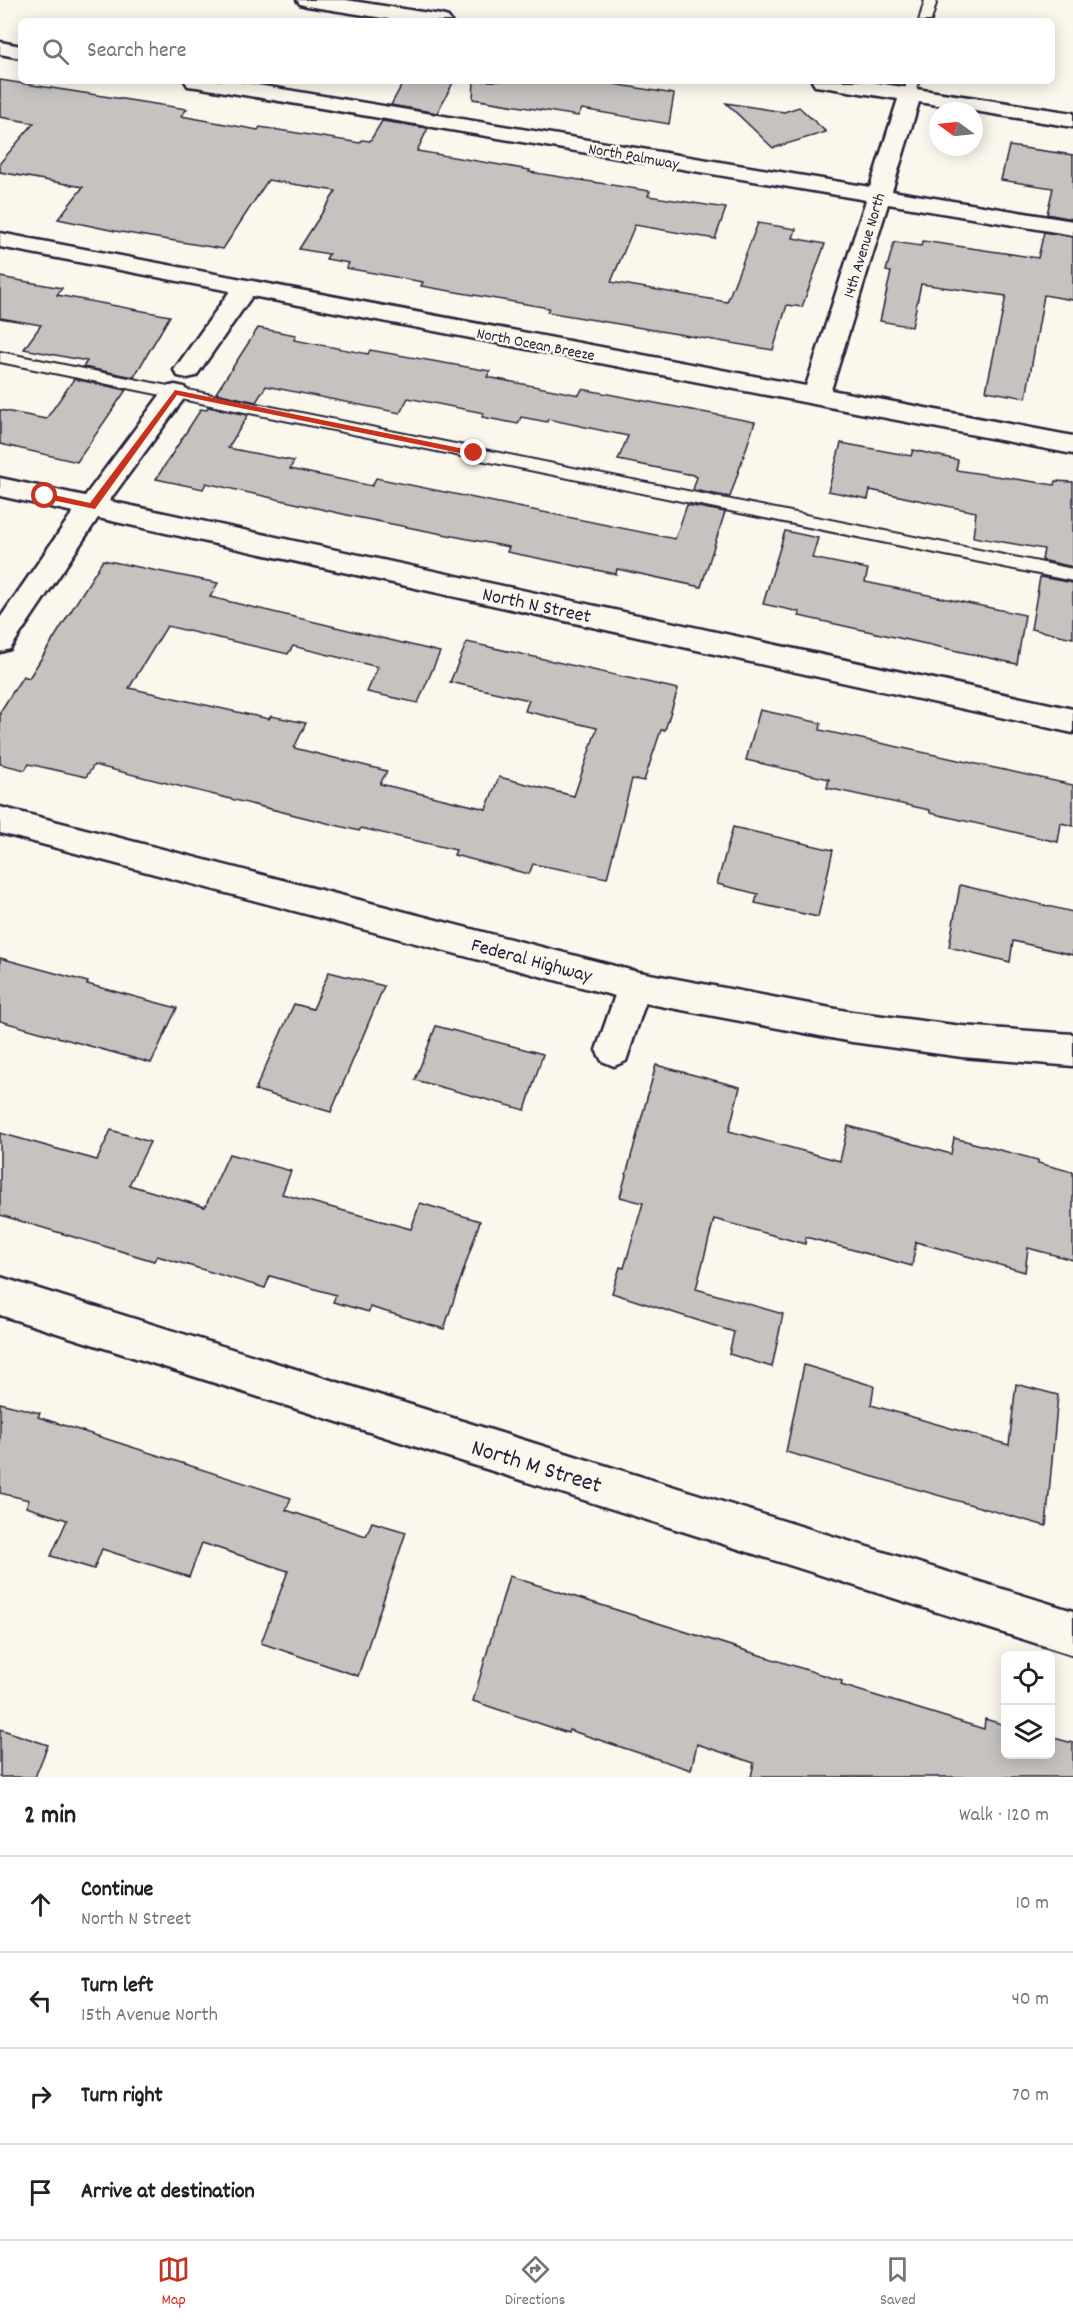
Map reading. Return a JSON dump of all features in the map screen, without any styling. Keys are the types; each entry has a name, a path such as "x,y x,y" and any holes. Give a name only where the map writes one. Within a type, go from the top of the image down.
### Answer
{"street":[{"path":"307,0 422,18"},
{"path":"0,48 18,51"},
{"name":"North Palmway","path":"214,84 1073,228"},
{"path":"861,84 912,88 1073,120"},
{"name":"14th Avenue North","path":"816,396 912,88"},
{"name":"North Ocean Breeze","path":"0,240 1073,445"},
{"path":"0,641 246,287"},
{"name":"North N Street","path":"0,486 1073,721"},
{"name":"Federal Highway","path":"0,820 634,986 735,1008 950,1040 1073,1050"},
{"path":"614,1050 634,986"},
{"name":"North M Street","path":"0,1296 1073,1633"}],"lane":[{"path":"926,18 931,0"},
{"path":"0,357 98,375 181,381 1073,575"}],"building":[{"path":"0,80 187,109 181,116 258,130 260,127 360,143 362,140 370,141 382,121 428,128 417,151 650,191 648,196 726,208 715,239 635,225 611,282 727,302 758,223 796,229 793,238 825,244 802,307 787,305 773,350 547,312 549,308 421,286 423,282 346,268 349,263 326,259 329,254 299,249 336,191 268,180 223,249 58,219 83,187 0,172 0,163 34,123 0,117"},
{"path":"402,84 452,84 437,113 391,105"},
{"path":"474,84 614,84 674,94 669,124 582,109 578,116 473,99"},
{"path":"726,103 784,112 799,107 826,132 773,148"},
{"path":"1009,146 1073,155 1073,219 1047,214 1053,188 1001,180"},
{"path":"1044,232 1073,237 1073,300 1044,295 1026,398 986,391 1006,296 921,284 912,327 880,321 891,272 886,271 894,242 921,246 923,241 1038,258"},
{"path":"0,277 62,288 57,295 170,316 134,377 83,367 87,361 24,349 41,325 0,318"},
{"path":"258,328 296,335 294,340 368,354 370,350 490,371 487,377 579,395 582,389 755,422 730,497 693,490 697,477 693,475 618,460 628,436 548,419 547,422 521,417 518,424 482,417 484,413 408,398 400,413 266,386 256,402 216,393"},
{"path":"74,379 126,390 77,462 0,444 0,410 46,419"},
{"path":"208,407 248,415 228,448 294,461 290,469 372,486 376,478 675,539 687,505 725,512 701,587 617,569 616,574 507,552 509,547 356,517 206,483 203,489 156,479 201,409 206,410"},
{"path":"841,443 911,456 913,450 958,460 956,470 1054,485 1055,481 1073,482 1073,567 1042,560 1044,549 973,537 976,512 870,490 868,499 828,491"},
{"path":"785,531 818,538 812,558 868,569 865,582 1025,615 1017,664 799,616 800,612 763,604"},
{"path":"103,560 218,583 210,597 440,652 418,703 367,692 378,667 293,646 288,654 167,626 129,688 269,719 271,716 306,723 294,748 387,771 380,784 486,809 499,777 574,796 597,728 525,711 529,700 450,682 467,642 678,689 665,730 661,730 644,781 632,779 607,878 533,864 529,874 454,855 456,850 361,828 359,831 94,765 86,777 29,764 25,770 0,764 0,712 23,676 29,678"},
{"path":"1040,577 1073,583 1073,638 1031,629"},
{"path":"760,710 821,723 820,730 1073,785 1073,826 1061,823 1058,842 930,813 930,810 827,788 829,779 746,760"},
{"path":"733,827 833,850 818,917 755,903 758,894 717,884"},
{"path":"960,885 1073,912 1073,955 1013,941 1010,962 949,947"},
{"path":"0,958 177,1008 151,1063 0,1021"},
{"path":"329,972 384,986 331,1112 255,1090 294,1004 313,1009"},
{"path":"436,1026 543,1054 525,1110 415,1080"},
{"path":"656,1065 740,1087 729,1131 840,1161 848,1126 951,1154 954,1138 1038,1160 1038,1163 1073,1172 1073,1260 1028,1248 1025,1272 916,1242 912,1266 806,1237 805,1244 714,1219 696,1289 783,1314 772,1367 729,1354 734,1332 612,1293 620,1267 624,1268 643,1203 620,1197"},
{"path":"111,1130 150,1142 129,1185 205,1207 229,1154 291,1171 282,1194 411,1229 420,1203 480,1221 444,1329 370,1307 369,1312 333,1302 336,1295 270,1276 265,1288 157,1256 154,1261 0,1215 0,1133 97,1160"},
{"path":"804,1365 874,1386 871,1405 1009,1445 1016,1384 1058,1395 1046,1526 786,1452"},
{"path":"0,1403 40,1413 38,1417 291,1498 286,1510 366,1536 372,1522 406,1532 358,1676 261,1643 288,1571 202,1543 189,1577 102,1549 94,1569 51,1556 67,1520 26,1507 29,1500 0,1493"},
{"path":"509,1576 842,1681 841,1685 984,1729 985,1719 1001,1724 1001,1759 1055,1759 1055,1738 1073,1743 1073,1777 751,1777 754,1763 697,1744 691,1770 569,1730 568,1733 473,1701"},
{"path":"0,1729 48,1745 35,1777 0,1777"}],"route":[{"path":"45,496 92,507 175,393 474,453"}]}
